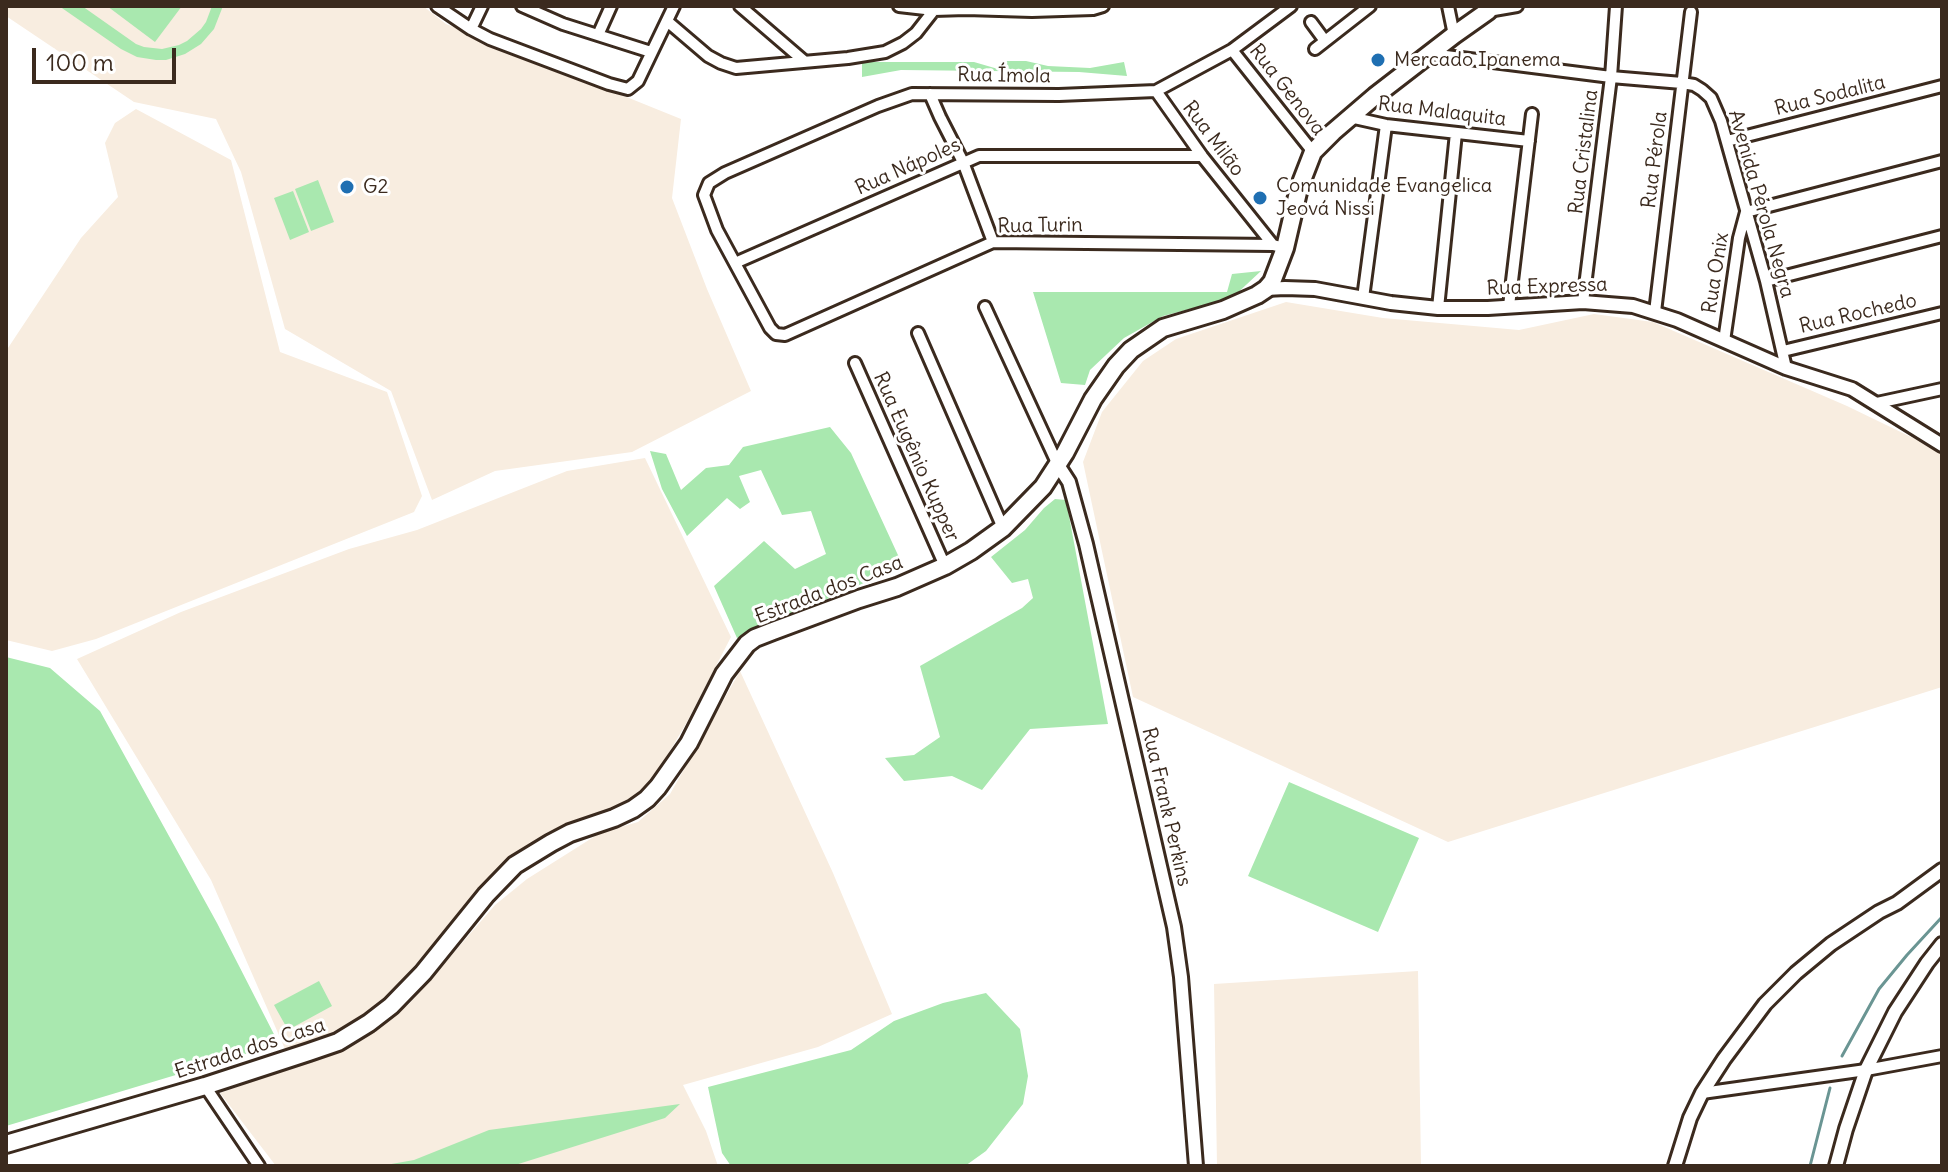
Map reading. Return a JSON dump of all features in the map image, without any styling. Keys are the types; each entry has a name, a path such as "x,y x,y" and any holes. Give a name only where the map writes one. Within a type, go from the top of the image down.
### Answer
{"main road":[{"path":"1266,289 1272,282 1279,246 1313,152 1350,117 1490,8"},
{"name":"Estrada dos Casa","path":"6,1144 205,1086 338,1042 369,1023 391,1006 423,973 486,895 515,865 570,833 614,818 647,799 689,743 724,674 738,654 755,638 897,587 971,551 1003,528 1037,495 1058,465 1093,399 1131,350 1163,328 1223,310 1266,289"}],"street":[{"path":"437,6 490,39 620,88 632,88 638,81 674,6"},
{"path":"471,29 482,6"},
{"path":"522,6 544,11 598,35 651,52"},
{"path":"598,35 611,6"},
{"path":"740,6 804,61"},
{"path":"899,6 934,10 970,7 1093,9 1103,6"},
{"name":"Rua Ímola","path":"735,263 717,230 704,195 709,183 725,173 912,94 1059,95 1156,91 1232,50 1291,6"},
{"path":"1315,49 1370,6"},
{"path":"1448,6 1454,35"},
{"path":"1490,8 1517,6"},
{"name":"Rua Cristalina","path":"1583,302 1611,77 1616,6"},
{"path":"667,21 708,56 736,68 885,52 916,33 934,10"},
{"name":"Rua Pérola","path":"1655,312 1691,12"},
{"path":"1311,22 1325,41"},
{"name":"Rua Genova","path":"1232,50 1313,152"},
{"name":"Avenida Pérola Negra","path":"1428,54 1682,83 1694,85 1711,98 1727,141 1766,281 1786,368"},
{"name":"Rua Sodalita","path":"1727,141 1942,86"},
{"name":"Rua Milão","path":"1156,91 1202,156 1279,246"},
{"path":"930,94 963,162 993,242"},
{"path":"1509,306 1532,114"},
{"name":"Rua Malaquita","path":"1350,117 1386,125 1529,141"},
{"path":"1363,298 1386,125"},
{"path":"1438,308 1456,133"},
{"name":"Rua Nápoles","path":"735,263 979,156 1202,156"},
{"path":"1746,212 1942,161"},
{"name":"Rua Onix","path":"1724,341 1739,238 1746,212"},
{"path":"1766,281 1942,236"},
{"name":"Rua Turin","path":"735,263 770,328 776,334 785,335 993,242 1279,246"},
{"name":"Rua Expressa","path":"1266,289 1315,289 1438,308 1583,302 1633,306 1677,320 1786,368 1852,389 1942,445"},
{"path":"985,307 1058,465"},
{"name":"Rua Rochedo","path":"1783,351 1942,313"},
{"path":"918,333 1003,528"},
{"name":"Rua Eugênio Kupper","path":"855,363 945,566"},
{"path":"1877,403 1942,389"},
{"name":"Rua Frank Perkins","path":"1058,465 1069,482 1086,544 1174,927 1196,1166"},
{"path":"1675,1166 1690,1118 1702,1093 1750,1022 1796,973 1831,944 1897,903 1942,870"},
{"path":"1836,1166 1866,1070 1895,1012 1942,944"},
{"path":"1702,1093 1942,1056"},
{"path":"205,1086 259,1166"}],"shaded area":[{"path":"6,6 423,6 446,24 681,119 672,198 751,391 632,452 495,471 432,500 391,391 285,329 241,172 216,119 134,102 6,16"},
{"path":"136,109 231,160 280,352 387,392 422,496 414,512 96,639 52,651 6,640 6,351 81,238 118,197 105,143 115,123"},
{"path":"1286,302 1383,318 1519,330 1594,314 1653,322 1847,406 1942,452 1942,687 1448,842 1133,697 1083,462 1102,412 1143,361 1176,339"},
{"path":"645,458 731,637 687,722 644,795 511,858 385,1002 343,1030 285,1049 211,880 77,659 181,612 349,549 417,530 567,471"},
{"path":"740,671 833,873 892,1014 818,1047 683,1085 706,1131 718,1166 276,1166 220,1093 346,1048 409,1004 495,905 527,879 600,833 638,822 670,794"},
{"path":"1418,971 1421,1166 1217,1166 1214,984"}],"green space":[{"path":"59,6 82,6 136,44 162,49 187,41 206,22 212,6 223,6 214,29 201,44 185,54 156,60 137,57 121,49"},
{"path":"107,6 182,6 155,42"},
{"path":"1004,61 1090,68 1124,62 1127,76 1079,72 901,70 862,77 862,62 974,62 998,69"},
{"path":"318,180 334,222 311,231 295,189"},
{"path":"293,191 309,232 290,240 274,198"},
{"path":"1261,271 1232,298 1163,316 1124,338 1090,370 1085,385 1061,383 1033,292 1227,292 1232,274"},
{"path":"830,427 851,453 903,566 737,638 714,586 764,541 795,569 826,554 811,511 782,515 761,470 739,476 750,502 740,509 727,498 687,536 662,489 650,451 666,454 681,490 706,468 729,465 743,447"},
{"path":"1055,499 1066,500 1108,724 1030,729 982,790 952,776 904,781 885,758 914,755 940,737 920,666 1022,608 1033,598 1028,579 1012,583 991,557 1025,530"},
{"path":"6,657 50,668 100,711 217,923 279,1044 6,1126"},
{"path":"1289,782 1419,838 1378,932 1248,876"},
{"path":"319,981 332,1006 288,1030 274,1005"},
{"path":"986,993 1020,1029 1028,1076 1023,1104 986,1151 965,1166 731,1166 722,1153 708,1087 851,1050 894,1021 943,1003"},
{"path":"680,1104 665,1118 512,1166 380,1166 414,1160 489,1130"}],"waterway":[{"path":"1842,1056 1879,989 1942,917"},
{"path":"1810,1166 1830,1088"}],"place":[{"name":"Mercado Ipanema","path":"1378,60"},
{"name":"G2","path":"347,187"},
{"name":"Comunidade Evangelica Jeová Nissi","path":"1260,198"}]}
